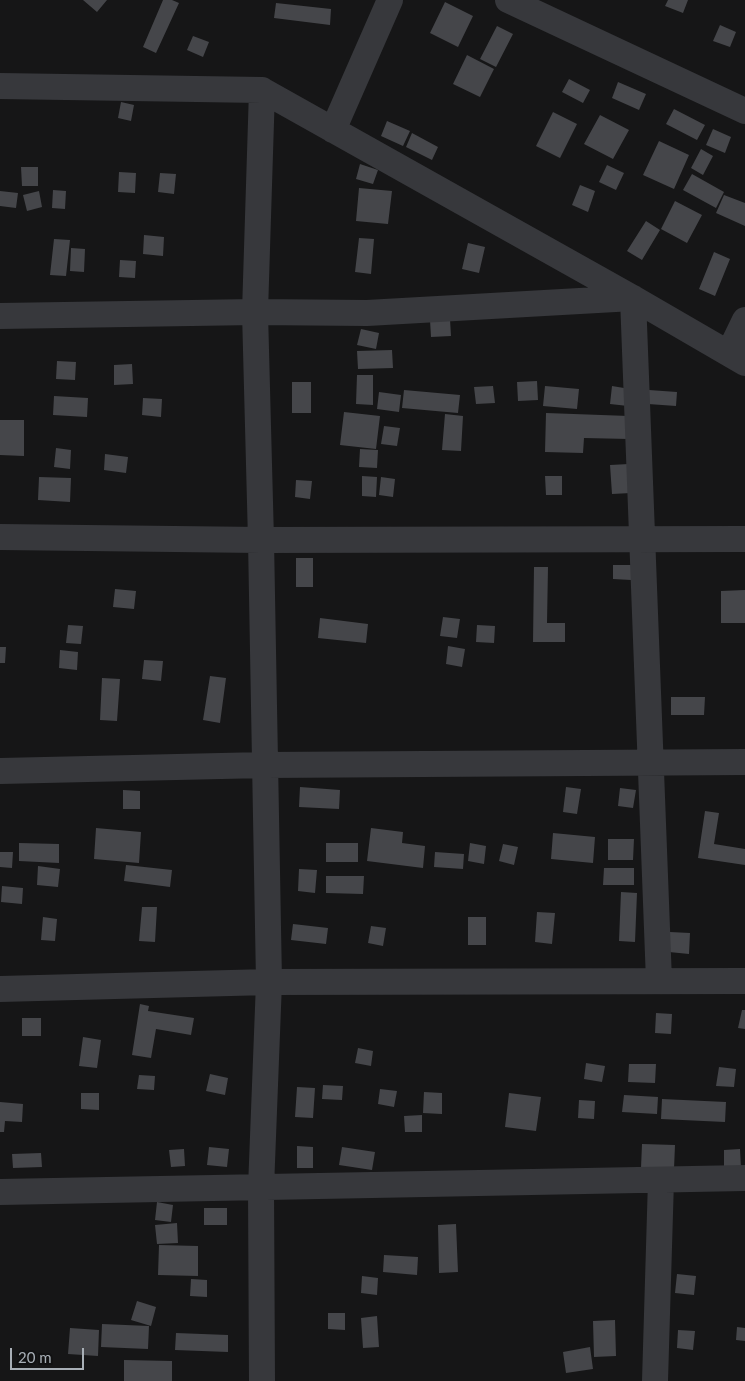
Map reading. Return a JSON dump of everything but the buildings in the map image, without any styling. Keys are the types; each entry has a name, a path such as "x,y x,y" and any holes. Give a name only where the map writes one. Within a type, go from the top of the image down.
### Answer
{"street":[{"path":"333,130 390,0"},
{"path":"508,0 745,111"},
{"path":"0,86 262,90 737,358 745,320"},
{"path":"262,90 255,312 269,982 261,1188 262,1381"},
{"path":"0,316 255,312 367,313 633,298"},
{"path":"633,298 659,981"},
{"path":"0,537 261,540 745,539"},
{"path":"0,771 265,765 651,761 745,762"},
{"path":"0,989 269,982 745,981"},
{"path":"0,1192 745,1178"},
{"path":"655,1381 661,1180"}]}
